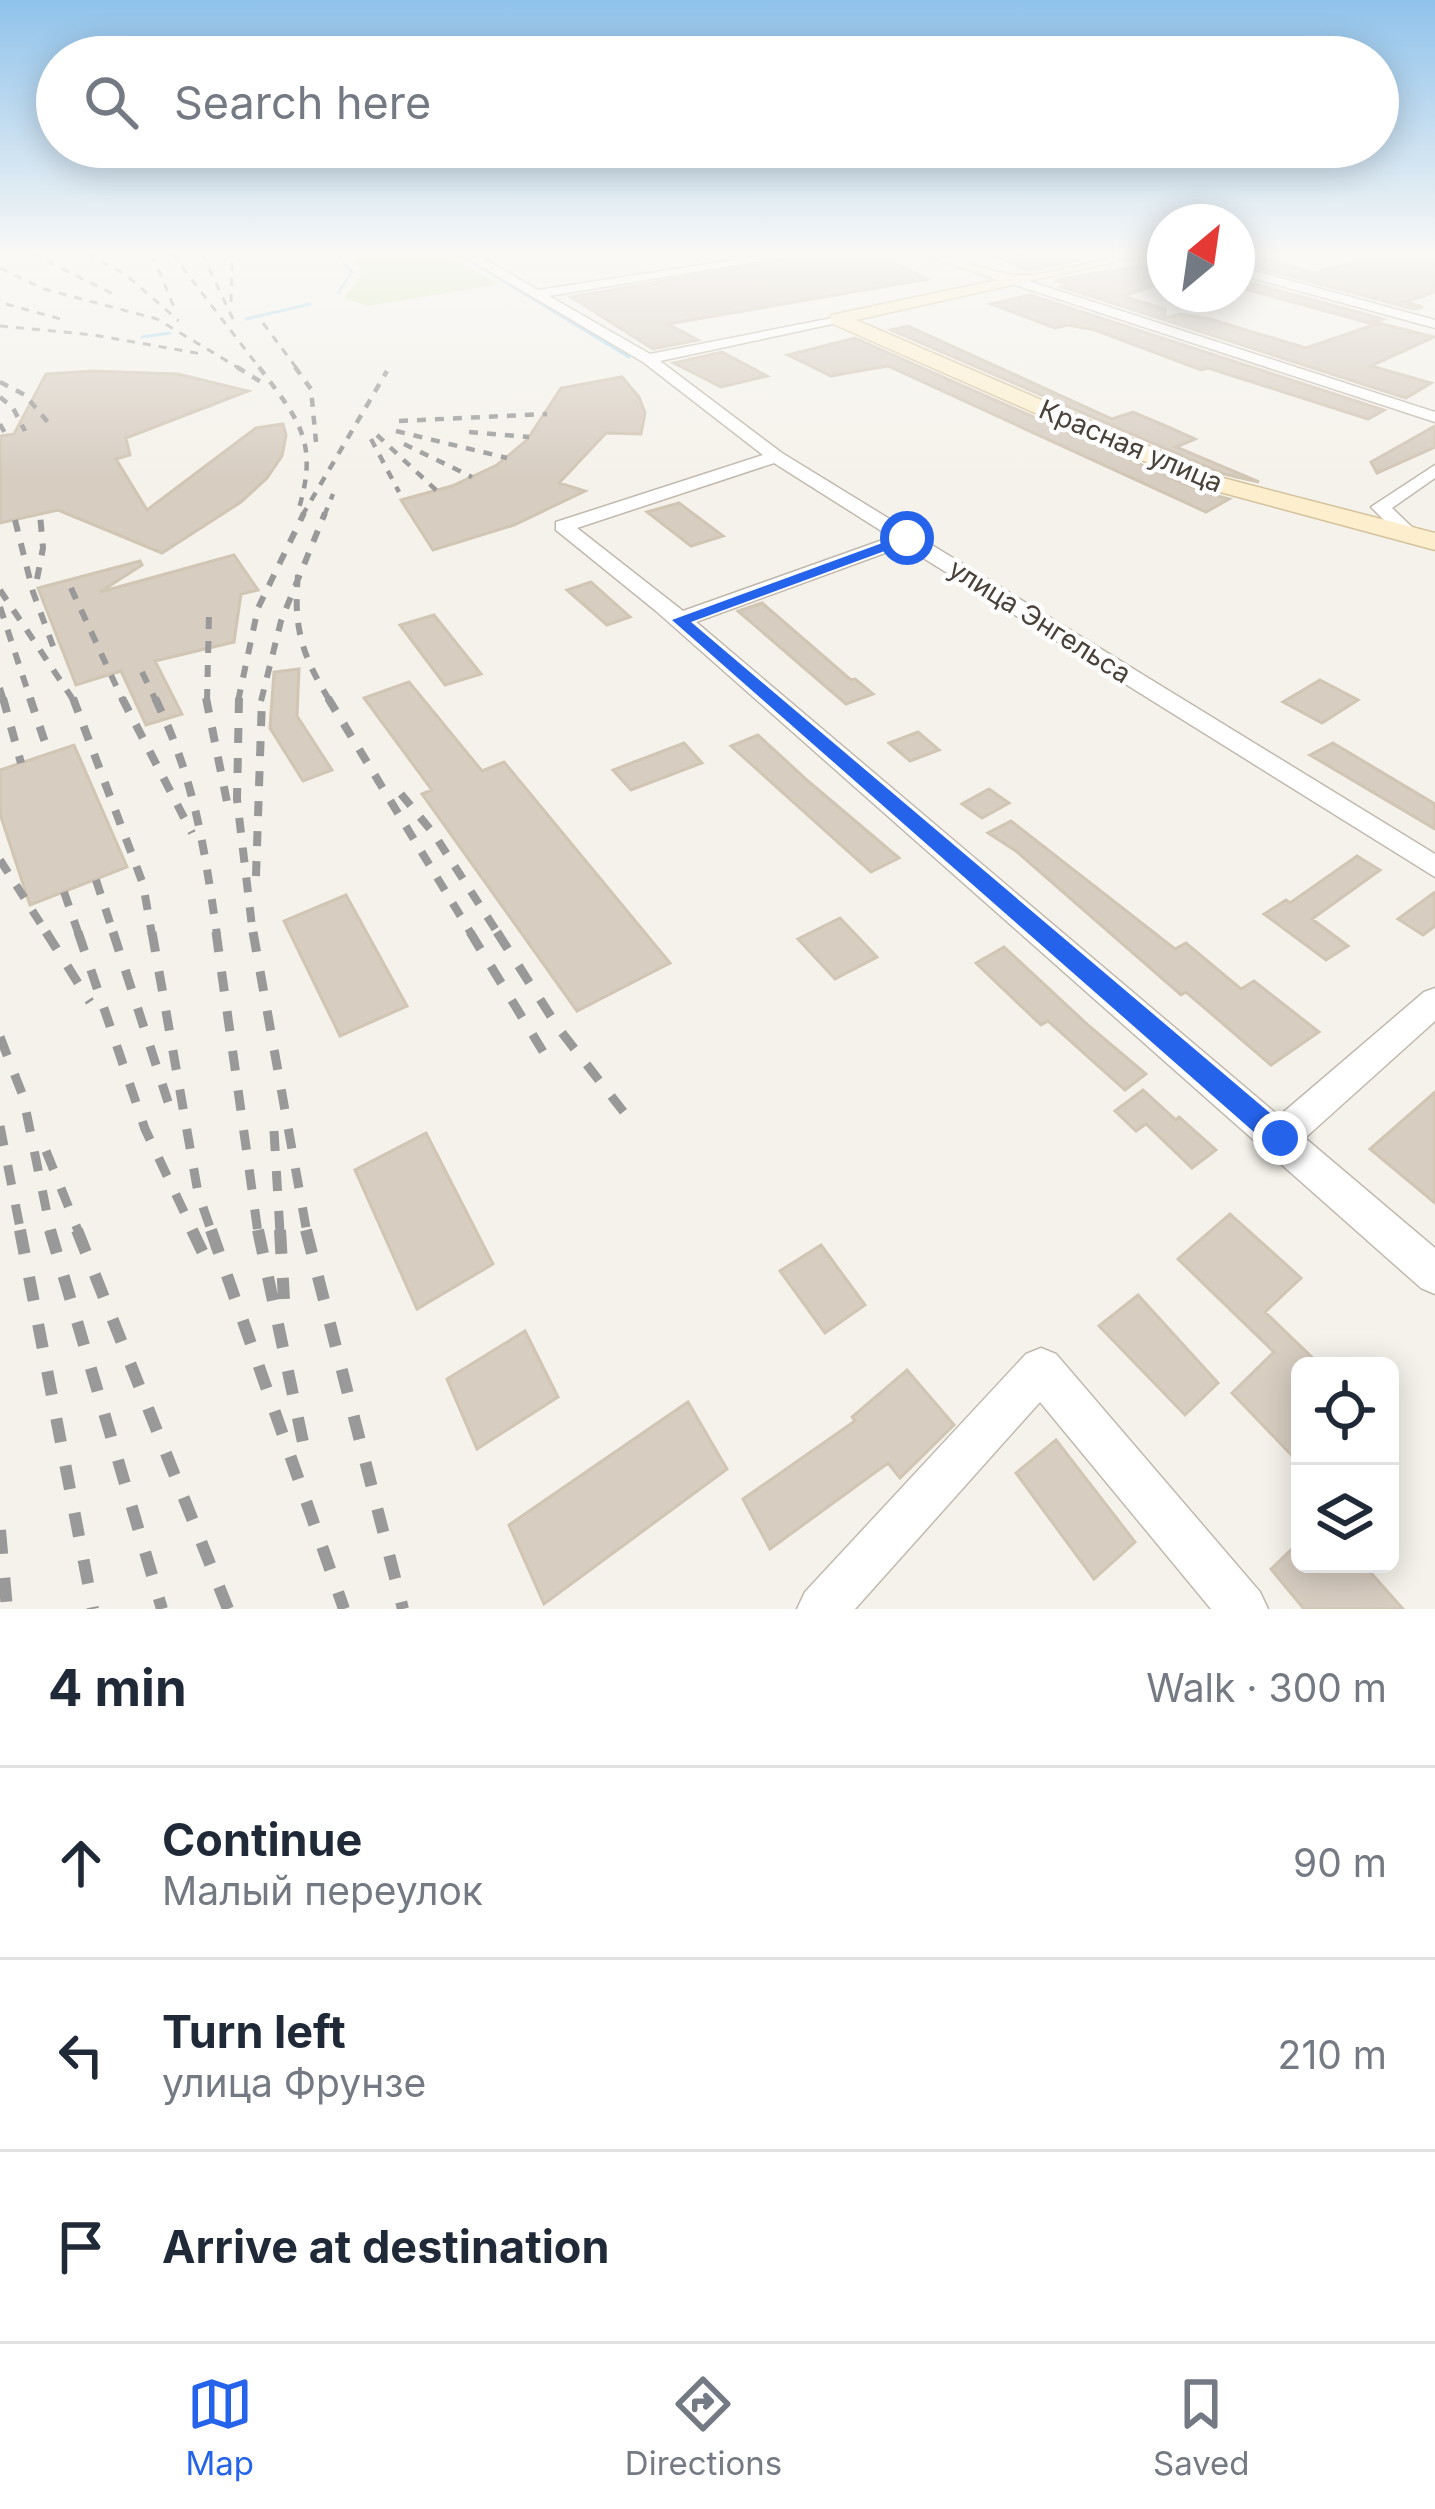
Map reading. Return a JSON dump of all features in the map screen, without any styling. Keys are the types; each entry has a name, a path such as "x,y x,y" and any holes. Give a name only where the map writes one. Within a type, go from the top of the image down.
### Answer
{"street":[{"name":"улица Энгельса","path":"594,329 648,359 776,457 1435,867"},
{"path":"648,359 789,329"},
{"name":"Красная улица","path":"860,329 1217,484 1304,512 1406,530 1435,542"},
{"path":"1164,329 1435,417"},
{"path":"776,457 563,526 680,620 1435,1274"},
{"path":"1406,530 1380,507 1435,470"},
{"path":"680,620 907,538"},
{"path":"1280,1138 1435,1001"},
{"path":"822,1609 1041,1369 1243,1609"}],"building":[{"path":"622,329 678,329 698,340 653,349"},
{"path":"915,329 1112,419 1133,412 1195,439 1176,447 1259,482 1224,474 891,330"},
{"path":"1090,329 1135,329 1384,410 1368,419 1208,368 1201,370"},
{"path":"1192,329 1243,329 1306,348 1361,329 1403,329 1434,337 1371,366 1431,383 1406,398"},
{"path":"855,338 1203,492 1229,499 1206,512 888,366 831,376 788,355"},
{"path":"722,352 767,376 721,387 674,363"},
{"path":"46,374 178,374 248,391 126,438 130,455 116,459 147,510 256,428 283,424 282,456 241,502 162,553 58,510 0,523 0,436 14,434"},
{"path":"622,377 645,413 641,434 606,433 559,483 585,491 514,525 433,550 401,500 452,486 497,465 527,440 561,388"},
{"path":"1435,426 1435,447 1377,473 1371,462"},
{"path":"679,503 723,536 691,546 647,512"},
{"path":"234,555 258,590 241,594 234,642 155,661 182,714 146,725 121,671 76,685 38,588 140,561 142,565 100,592"},
{"path":"591,582 630,617 607,625 567,590"},
{"path":"762,603 873,694 846,704 738,611"},
{"path":"434,615 481,674 445,685 400,625"},
{"path":"299,669 297,716 332,770 303,781 270,728 274,672"},
{"path":"1320,680 1358,700 1322,723 1283,702"},
{"path":"409,682 482,771 504,762 670,963 577,1011 422,794 432,790 364,698"},
{"path":"918,732 939,750 910,761 889,743"},
{"path":"758,735 899,858 871,872 731,746"},
{"path":"684,743 702,763 631,790 613,770"},
{"path":"1333,743 1435,804 1435,829 1310,755"},
{"path":"74,745 127,867 30,905 0,814 0,770"},
{"path":"989,789 1009,803 982,818 962,804"},
{"path":"1011,821 1175,949 1186,943 1241,989 1254,981 1319,1032 1271,1065 1186,992 1181,995 1016,851 988,833"},
{"path":"1357,856 1380,870 1312,919 1348,946 1326,960 1264,914 1286,900 1290,903"},
{"path":"1435,892 1435,926 1423,935 1398,919"},
{"path":"346,895 407,1006 340,1036 284,921"},
{"path":"840,918 877,957 835,979 798,939"},
{"path":"1004,947 1146,1074 1125,1090 1048,1021 1041,1025 976,963"},
{"path":"1143,1090 1216,1150 1192,1168 1146,1124 1136,1131 1115,1111"},
{"path":"1435,1092 1435,1203 1370,1149"},
{"path":"426,1133 493,1264 417,1309 355,1170"},
{"path":"1230,1214 1301,1278 1265,1312 1312,1357 1291,1357 1291,1455 1232,1393 1274,1352 1178,1259"},
{"path":"821,1245 865,1305 825,1333 780,1271"},
{"path":"1138,1295 1218,1383 1185,1415 1099,1326"},
{"path":"525,1331 558,1397 477,1449 447,1379"},
{"path":"907,1370 954,1425 900,1478 888,1463 770,1549 743,1499 855,1421 852,1417"},
{"path":"688,1402 727,1469 544,1604 509,1525"},
{"path":"1056,1440 1135,1542 1094,1579 1016,1473"},
{"path":"1291,1550 1291,1573 1371,1573 1403,1609 1304,1609 1271,1569"}],"waterway":[{"path":"583,329 629,357"},
{"path":"142,337 170,333"}],"railway":[{"path":"32,329 202,354"},
{"path":"174,329 237,367"},
{"path":"230,329 261,370"},
{"path":"268,329 298,370"},
{"path":"237,367 242,370"},
{"path":"237,367 266,385"},
{"path":"259,367 301,432 307,465 299,508"},
{"path":"295,367 311,389 316,442"},
{"path":"302,516 387,371"},
{"path":"0,382 25,395 51,426"},
{"path":"0,397 13,408 25,431"},
{"path":"399,421 547,414"},
{"path":"0,424 6,435"},
{"path":"396,431 507,458"},
{"path":"469,432 529,437"},
{"path":"377,435 437,491"},
{"path":"371,439 399,492"},
{"path":"404,444 472,477"},
{"path":"324,516 333,494"},
{"path":"238,701 258,608 304,513"},
{"path":"298,580 325,513"},
{"path":"37,579 43,548 40,514"},
{"path":"15,520 33,592 56,654"},
{"path":"298,575 298,580"},
{"path":"261,701 281,621 298,580"},
{"path":"298,580 302,641 330,701"},
{"path":"71,588 123,701"},
{"path":"0,590 74,701"},
{"path":"0,607 30,699"},
{"path":"207,701 209,614"},
{"path":"142,672 156,701"},
{"path":"0,688 4,701"},
{"path":"3,698 21,763"},
{"path":"73,698 143,884 152,935"},
{"path":"122,698 192,833"},
{"path":"155,698 189,786 217,935"},
{"path":"206,698 227,802"},
{"path":"239,698 237,799 253,935"},
{"path":"256,876 262,698"},
{"path":"328,698 472,935"},
{"path":"30,699 49,754"},
{"path":"401,794 434,834 499,935"},
{"path":"0,860 48,935"},
{"path":"96,880 114,935"},
{"path":"64,892 79,935"},
{"path":"46,932 90,1002"},
{"path":"78,932 145,1129 194,1233"},
{"path":"113,932 168,1102"},
{"path":"152,932 198,1193 212,1233"},
{"path":"216,932 258,1233"},
{"path":"253,932 307,1233"},
{"path":"470,932 550,1063"},
{"path":"497,932 559,1029 630,1120"},
{"path":"0,1037 23,1096 51,1233"},
{"path":"0,1126 21,1233"},
{"path":"274,1131 280,1233"},
{"path":"46,1151 79,1233"},
{"path":"20,1230 93,1609"},
{"path":"50,1230 162,1609"},
{"path":"77,1230 228,1609"},
{"path":"192,1230 212,1272"},
{"path":"211,1230 344,1609"},
{"path":"258,1230 307,1461"},
{"path":"280,1230 284,1299"},
{"path":"306,1230 403,1609"},
{"path":"0,1530 7,1609"}],"route":[{"path":"907,538 680,620 1280,1138"}]}
